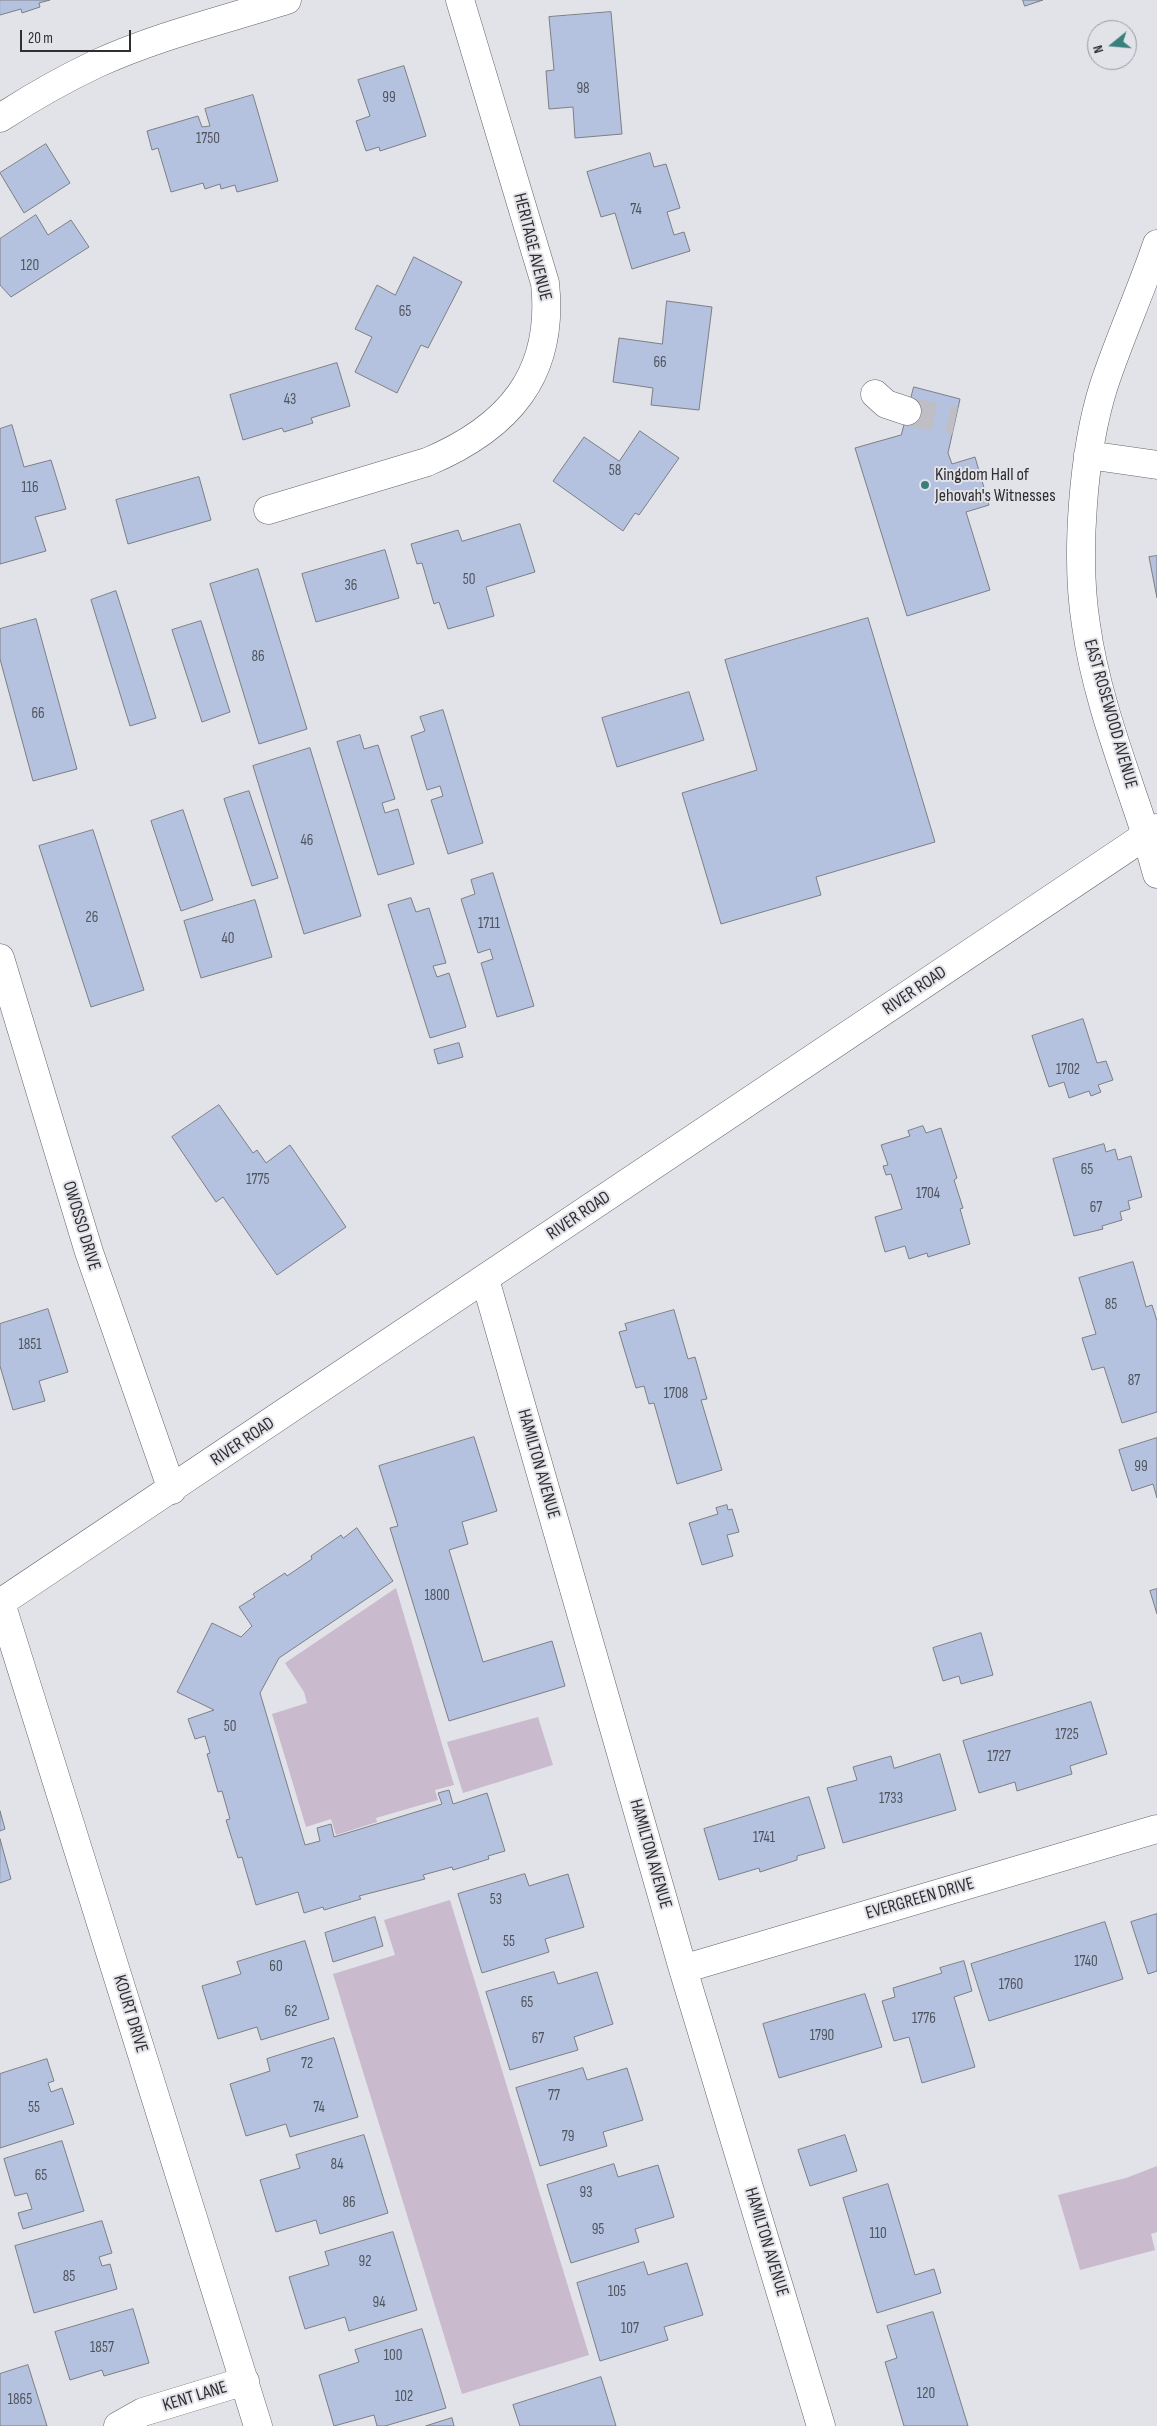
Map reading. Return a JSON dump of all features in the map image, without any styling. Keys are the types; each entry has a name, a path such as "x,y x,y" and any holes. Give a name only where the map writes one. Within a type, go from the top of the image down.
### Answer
{"street":[{"path":"0,118 42,92 97,64 148,44 287,0"},
{"name":"HERITAGE AVENUE","path":"268,510 427,462 449,452 496,422 518,398 541,356 548,310 545,283 460,0"},
{"name":"EAST ROSEWOOD AVENUE","path":"1157,244 1104,386 1088,455 1082,567 1086,624 1098,684 1151,832 1157,874"},
{"path":"875,394 886,404 907,411"},
{"path":"1088,455 1157,465"},
{"name":"RIVER ROAD","path":"0,1603 172,1490 1151,832"},
{"name":"OWOSSO DRIVE","path":"0,958 88,1252 172,1490"},
{"name":"HAMILTON AVENUE","path":"485,1279 683,1969 821,2426"},
{"name":"KOURT DRIVE","path":"0,1603 258,2426"},
{"name":"EVERGREEN DRIVE","path":"683,1969 1157,1830"},
{"name":"KENT LANE","path":"118,2426 143,2412 245,2381"}],"shaded area":[{"path":"396,1588 454,1785 435,1790 438,1800 376,1818 377,1822 336,1835 331,1819 306,1827 272,1714 307,1703 304,1692 285,1663"},
{"path":"538,1717 553,1765 463,1793 447,1742"},
{"path":"450,1900 589,2355 462,2394 333,1974 395,1955 384,1920"},
{"path":"1157,2166 1157,2232 1151,2234 1155,2250 1080,2270 1058,2195 1126,2178"}],"building":[{"path":"0,0 50,0 39,3 40,7 22,13 21,9 0,15"},
{"path":"1023,0 1043,0 1025,6"},
{"path":"611,12 622,134 575,138 573,107 549,109 546,71 554,70 549,17"},
{"path":"404,66 426,136 380,151 379,147 366,151 356,121 370,116 358,80"},
{"path":"253,95 278,181 237,192 235,185 221,189 220,184 205,189 203,183 171,192 158,148 152,150 147,131 198,116 202,127 210,126 205,109"},
{"path":"46,144 70,183 24,213 0,173"},
{"path":"650,153 654,167 666,164 680,208 667,212 674,235 684,232 690,251 632,269 615,213 601,217 587,172"},
{"path":"36,215 48,235 71,220 89,247 11,297 0,285 0,239"},
{"path":"414,257 462,282 428,348 421,345 397,393 355,372 372,337 355,329 377,285 395,295"},
{"path":"667,301 712,307 699,410 651,405 653,388 613,382 619,338 662,344"},
{"path":"337,363 350,406 311,418 313,423 284,432 282,428 243,440 230,395"},
{"name":"Kingdom Hall of Jehovah's Witnesses","path":"914,387 960,399 948,453 952,464 975,457 989,505 966,512 990,590 907,616 855,448 901,435"},
{"path":"12,425 24,467 51,460 66,509 35,517 46,551 0,564 0,429"},
{"path":"640,431 679,458 639,515 635,513 623,531 553,481 584,437 619,461"},
{"path":"199,477 211,520 128,544 116,500"},
{"path":"520,524 535,572 486,587 494,616 448,629 439,602 434,604 422,563 417,564 411,544 458,530 462,541"},
{"path":"385,550 399,598 316,622 302,574"},
{"path":"1157,556 1157,598 1149,557"},
{"path":"258,569 307,729 259,744 210,584"},
{"path":"116,591 156,718 130,726 91,600"},
{"path":"868,618 935,842 816,877 821,895 721,924 682,793 757,770 725,660"},
{"path":"36,619 77,769 33,781 0,659 0,629"},
{"path":"201,621 230,712 202,722 172,630"},
{"path":"689,692 704,740 617,767 602,718"},
{"path":"443,710 483,843 448,854 431,800 443,796 440,786 427,790 411,736 425,731 420,717"},
{"path":"360,735 364,749 378,745 395,799 382,803 385,813 398,809 414,864 378,875 337,742"},
{"path":"310,748 361,916 304,934 253,766"},
{"path":"249,791 278,878 252,886 224,799"},
{"path":"183,810 213,900 181,911 151,821"},
{"path":"93,830 144,990 91,1007 39,846"},
{"path":"493,873 534,1006 497,1017 481,963 493,959 490,949 478,953 461,899 475,894 471,880"},
{"path":"411,898 416,912 429,908 446,963 433,966 437,977 449,973 466,1027 430,1038 388,905"},
{"path":"255,900 272,957 201,978 184,921"},
{"path":"1083,1019 1097,1063 1106,1061 1113,1080 1098,1085 1101,1092 1091,1096 1089,1091 1069,1098 1064,1082 1049,1087 1032,1036"},
{"path":"459,1043 463,1057 438,1064 434,1050"},
{"path":"219,1105 253,1153 257,1150 266,1163 290,1145 346,1227 277,1275 223,1197 216,1202 172,1137"},
{"path":"923,1126 926,1133 941,1128 957,1178 954,1180 963,1208 960,1209 970,1244 928,1257 927,1253 909,1259 905,1246 885,1252 875,1217 902,1209 891,1174 886,1175 883,1166 888,1165 881,1145 910,1136 908,1131"},
{"path":"1104,1144 1106,1152 1115,1149 1118,1160 1131,1156 1142,1197 1128,1201 1130,1209 1120,1212 1122,1220 1102,1226 1103,1229 1074,1236 1053,1159"},
{"path":"1133,1262 1146,1307 1152,1305 1157,1321 1157,1412 1122,1423 1104,1367 1092,1370 1082,1338 1096,1334 1079,1278"},
{"path":"48,1309 68,1372 39,1381 45,1401 13,1410 0,1366 0,1324"},
{"path":"674,1310 688,1359 695,1357 707,1399 701,1400 722,1470 677,1484 654,1403 649,1404 644,1386 636,1388 619,1332 627,1330 625,1324"},
{"path":"474,1437 497,1511 462,1522 468,1544 449,1550 483,1662 552,1641 565,1686 449,1721 390,1528 398,1526 379,1466"},
{"path":"1157,1438 1157,1498 1153,1484 1132,1491 1119,1450"},
{"path":"727,1505 728,1510 732,1509 739,1532 727,1535 733,1556 702,1565 689,1523 718,1514 716,1508"},
{"path":"357,1528 393,1581 279,1658 260,1693 305,1845 320,1841 317,1828 331,1824 334,1837 442,1804 438,1793 449,1790 453,1804 487,1793 505,1851 488,1856 489,1859 453,1870 452,1867 423,1875 425,1879 359,1896 361,1899 324,1910 323,1907 304,1913 298,1892 256,1905 242,1857 238,1858 226,1820 230,1819 222,1791 218,1792 207,1754 210,1753 205,1736 195,1739 188,1719 214,1710 177,1692 212,1623 241,1637 252,1626 239,1607 255,1597 253,1594 285,1573 287,1576 312,1559 311,1556 341,1535 343,1538"},
{"path":"1157,1589 1157,1614 1150,1591"},
{"path":"981,1633 993,1675 961,1684 959,1676 943,1681 933,1648"},
{"path":"1091,1702 1107,1754 1070,1766 1072,1774 1017,1791 1015,1782 979,1793 963,1741"},
{"path":"940,1754 956,1810 843,1843 827,1788 857,1780 853,1767 891,1756 894,1768"},
{"path":"809,1797 825,1848 797,1856 797,1860 760,1872 759,1868 719,1880 704,1829"},
{"path":"0,1811 5,1829 0,1831"},
{"path":"0,1839 11,1879 0,1883"},
{"path":"525,1874 529,1886 568,1874 584,1927 545,1939 549,1952 482,1973 458,1894"},
{"path":"1157,1914 1157,1971 1148,1974 1131,1922"},
{"path":"375,1917 383,1946 333,1962 325,1933"},
{"path":"1105,1922 1123,1979 989,2021 971,1964"},
{"path":"305,1941 329,2019 261,2040 257,2027 218,2039 202,1986 241,1974 237,1962"},
{"path":"964,1961 972,1991 954,1997 975,2067 922,2083 909,2037 894,2041 882,2001 895,1997 893,1988 942,1973 940,1968"},
{"path":"554,1972 558,1984 597,1972 613,2024 574,2037 578,2050 510,2070 486,1992"},
{"path":"865,1994 882,2047 779,2078 763,2024"},
{"path":"334,2038 358,2117 290,2137 286,2124 246,2136 230,2084 270,2071 267,2059"},
{"path":"47,2059 54,2081 48,2083 51,2092 62,2088 74,2124 0,2148 0,2074"},
{"path":"583,2068 587,2080 627,2068 643,2120 603,2132 607,2146 540,2166 516,2088"},
{"path":"364,2135 388,2213 320,2234 316,2220 276,2232 260,2180 300,2168 296,2155"},
{"path":"845,2135 857,2171 810,2186 798,2150"},
{"path":"62,2141 84,2211 23,2229 18,2213 32,2209 27,2193 15,2196 4,2159"},
{"path":"614,2164 618,2177 658,2165 674,2217 635,2229 639,2242 571,2263 547,2185"},
{"path":"888,2184 915,2275 934,2269 941,2293 877,2313 843,2198"},
{"path":"102,2221 112,2253 99,2257 102,2266 110,2264 117,2289 34,2313 15,2246"},
{"path":"393,2232 417,2310 349,2331 345,2317 305,2329 289,2277 329,2265 325,2252"},
{"path":"644,2262 648,2275 687,2263 703,2315 664,2327 668,2340 600,2361 577,2283"},
{"path":"133,2309 149,2363 104,2376 102,2370 70,2380 55,2332"},
{"path":"933,2312 968,2426 904,2426 885,2362 897,2358 887,2326"},
{"path":"422,2329 446,2408 385,2426 377,2426 374,2415 334,2426 319,2375 359,2362 355,2350"},
{"path":"28,2365 47,2426 0,2426 0,2374"},
{"path":"601,2377 616,2426 520,2426 513,2405"},
{"path":"452,2418 454,2426 426,2426"}],"tunnel":[{"path":"907,411 955,421"}],"place":[{"name":"Kingdom Hall of Jehovah's Witnesses","path":"925,485"}]}
